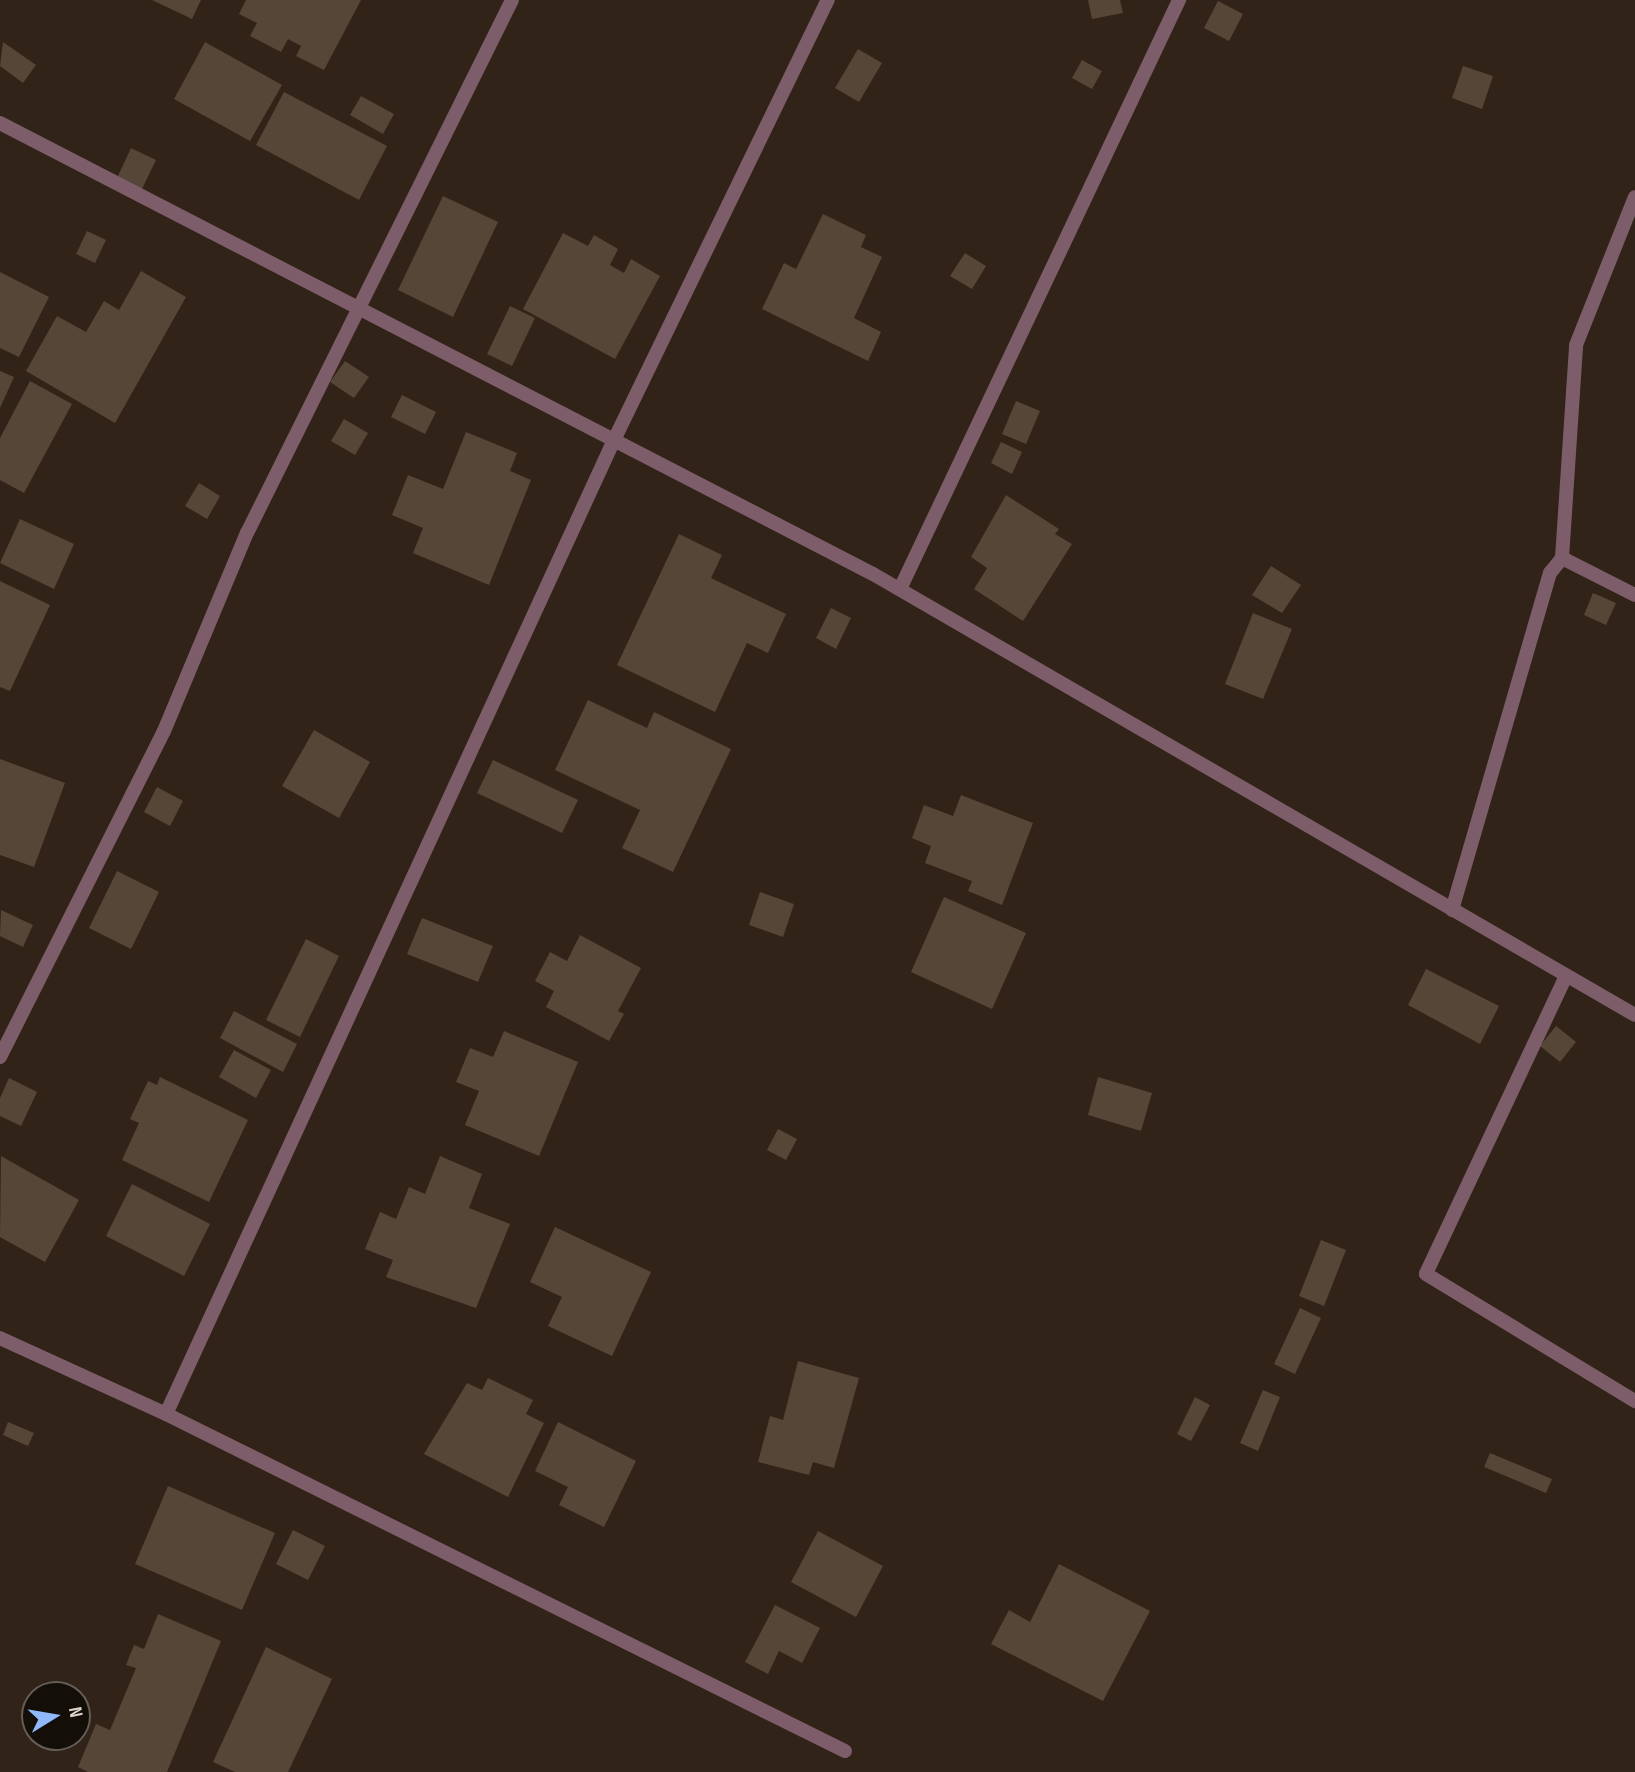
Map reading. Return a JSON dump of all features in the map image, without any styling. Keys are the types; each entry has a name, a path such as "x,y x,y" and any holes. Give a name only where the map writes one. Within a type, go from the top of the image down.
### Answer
{"street":[{"path":"0,1056 164,731 247,533 512,0"},
{"path":"166,1414 615,438 828,0"},
{"path":"900,589 1179,0"},
{"path":"0,123 356,310 615,438 900,589 1635,1015"},
{"path":"1452,910 1550,573 1562,558 1576,345 1635,197"},
{"path":"1562,558 1635,595"},
{"path":"1566,976 1426,1274 1635,1401"},
{"path":"0,1338 166,1414 845,1751"}],"building":[{"path":"152,0 201,0 192,19"},
{"path":"246,0 361,0 324,70 296,56 301,46 288,39 281,52 250,36 257,23 239,14"},
{"path":"1088,0 1120,0 1123,13 1092,19"},
{"path":"1218,1 1243,14 1229,41 1204,28"},
{"path":"3,42 36,65 23,83 0,66"},
{"path":"205,42 282,85 250,141 174,99"},
{"path":"858,49 882,63 859,102 835,88"},
{"path":"1082,60 1102,71 1092,89 1072,78"},
{"path":"1463,66 1493,76 1482,109 1452,98"},
{"path":"284,92 387,146 359,200 256,145"},
{"path":"361,96 394,114 383,134 350,115"},
{"path":"131,148 156,160 142,189 117,178"},
{"path":"443,196 498,222 453,317 398,290"},
{"path":"823,214 866,235 861,247 882,257 854,318 881,332 868,361 762,309 784,263 796,269"},
{"path":"87,231 106,240 95,263 76,254"},
{"path":"563,233 588,246 594,235 618,249 610,265 624,273 631,259 660,276 615,359 523,309"},
{"path":"965,253 986,266 972,289 950,276"},
{"path":"141,271 186,297 115,423 26,371 57,316 86,332 104,301 119,310"},
{"path":"0,272 49,297 19,357 0,348"},
{"path":"510,306 535,318 512,366 487,354"},
{"path":"345,361 369,377 354,398 330,382"},
{"path":"0,371 14,377 0,408"},
{"path":"30,381 72,404 24,493 0,480 0,438"},
{"path":"402,395 436,412 425,434 391,417"},
{"path":"1016,401 1040,411 1026,444 1002,434"},
{"path":"344,419 368,433 355,455 331,441"},
{"path":"466,432 517,453 510,471 531,480 489,585 413,553 423,528 392,515 408,475 443,489"},
{"path":"1001,442 1022,452 1012,474 991,463"},
{"path":"199,483 220,496 207,519 185,506"},
{"path":"1006,495 1059,529 1055,534 1072,544 1023,621 974,589 987,568 971,557"},
{"path":"20,519 74,544 54,589 0,563"},
{"path":"679,534 722,555 711,578 786,614 768,653 747,643 715,712 617,665"},
{"path":"1271,566 1301,585 1282,613 1252,595"},
{"path":"0,581 50,605 10,691 0,687"},
{"path":"1593,593 1616,603 1606,625 1584,615"},
{"path":"831,608 851,618 836,649 816,638"},
{"path":"1253,613 1292,629 1263,699 1225,684"},
{"path":"588,700 647,728 654,712 731,749 673,872 622,848 640,810 555,770"},
{"path":"314,730 370,762 339,818 282,786"},
{"path":"0,759 65,783 34,867 0,855"},
{"path":"493,760 578,800 562,833 477,793"},
{"path":"157,787 183,801 170,826 144,812"},
{"path":"961,795 1033,823 1002,905 968,891 972,881 925,863 931,846 912,838 924,805 953,816"},
{"path":"117,871 159,892 131,949 89,928"},
{"path":"760,892 794,904 783,937 749,925"},
{"path":"944,897 1026,933 992,1009 911,972"},
{"path":"1,910 33,925 23,947 0,936"},
{"path":"422,918 493,946 478,982 407,954"},
{"path":"580,935 641,968 618,1011 624,1014 609,1041 546,1007 554,991 535,981 550,952 567,961"},
{"path":"306,939 339,956 300,1037 266,1020"},
{"path":"1426,969 1499,1006 1480,1044 1408,1005"},
{"path":"234,1011 297,1044 283,1072 220,1038"},
{"path":"1556,1026 1576,1042 1560,1062 1540,1046"},
{"path":"504,1031 578,1062 539,1156 465,1125 479,1091 456,1082 470,1048 493,1057"},
{"path":"234,1050 271,1070 256,1098 219,1077"},
{"path":"160,1077 248,1120 209,1202 122,1160 139,1123 130,1119 148,1081 157,1085"},
{"path":"1098,1077 1152,1093 1141,1131 1088,1115"},
{"path":"9,1078 37,1092 21,1126 0,1116 0,1098"},
{"path":"778,1129 797,1139 786,1160 767,1150"},
{"path":"1,1156 79,1200 45,1262 0,1237"},
{"path":"440,1156 482,1174 469,1208 510,1224 476,1308 386,1277 393,1260 365,1249 380,1212 396,1219 409,1187 425,1194"},
{"path":"132,1184 210,1224 184,1276 106,1236"},
{"path":"555,1227 651,1272 612,1356 548,1326 562,1297 530,1282"},
{"path":"1321,1240 1346,1250 1324,1306 1299,1296"},
{"path":"1300,1308 1321,1318 1295,1374 1274,1364"},
{"path":"798,1361 859,1378 834,1468 813,1462 809,1475 758,1462 770,1416 783,1420"},
{"path":"488,1378 533,1400 526,1414 544,1423 508,1497 424,1454 467,1383 482,1390"},
{"path":"1263,1390 1280,1397 1258,1451 1240,1443"},
{"path":"1195,1397 1210,1405 1191,1441 1177,1434"},
{"path":"8,1422 34,1433 28,1446 3,1435"},
{"path":"558,1422 636,1461 604,1527 559,1505 568,1487 535,1471"},
{"path":"1490,1453 1552,1479 1546,1493 1484,1467"},
{"path":"168,1486 275,1533 242,1610 135,1564"},
{"path":"293,1530 325,1546 308,1580 276,1564"},
{"path":"818,1531 883,1566 856,1617 791,1582"},
{"path":"1059,1564 1150,1611 1103,1701 991,1644 1009,1610 1030,1622"},
{"path":"775,1605 820,1628 802,1663 779,1651 768,1674 745,1662"},
{"path":"158,1614 221,1641 167,1772 88,1772 78,1767 85,1751 91,1751 91,1736 96,1724 110,1730 136,1668 126,1665 134,1645 144,1649"},
{"path":"266,1647 332,1679 288,1772 235,1772 213,1762"}]}
